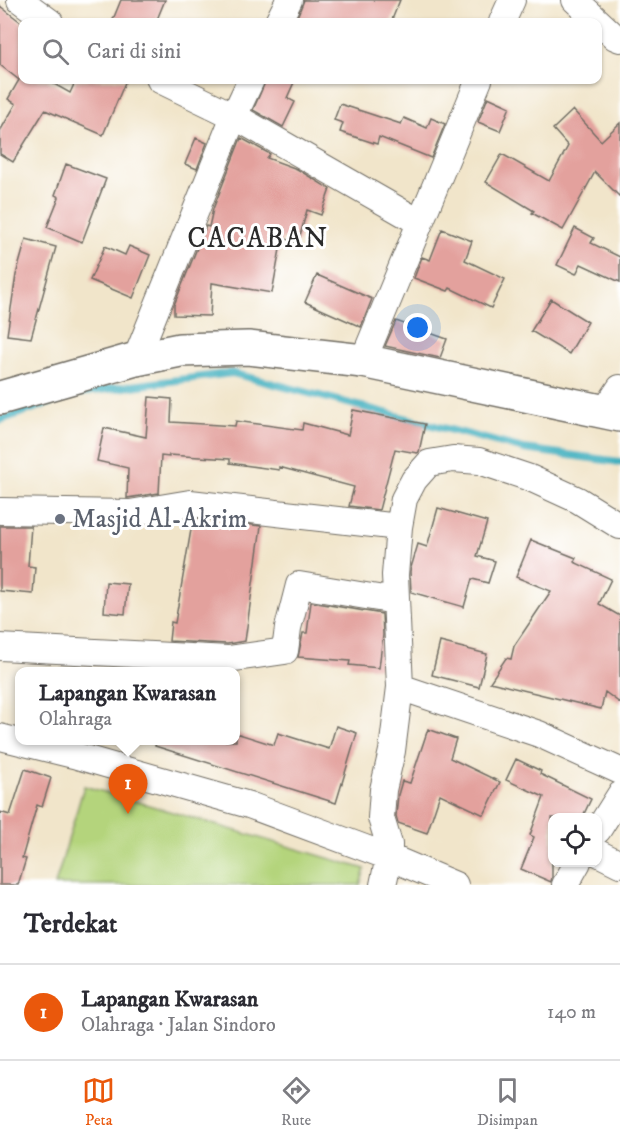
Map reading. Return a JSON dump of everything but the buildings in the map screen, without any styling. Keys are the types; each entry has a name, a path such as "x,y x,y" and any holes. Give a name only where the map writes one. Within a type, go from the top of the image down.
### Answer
{"street":[{"path":"20,0 45,18"},
{"path":"280,18 289,0"},
{"path":"504,18 512,0"},
{"path":"575,0 594,18"},
{"path":"602,25 620,39"},
{"path":"168,84 234,116 419,222"},
{"path":"136,359 234,116 249,84"},
{"path":"363,361 477,84"},
{"path":"0,398 136,359 180,350 237,348 363,361 615,405"},
{"path":"383,885 389,857 389,844 381,818 383,790 392,751 400,687 395,574 404,499 414,480 429,463 453,459 478,461 530,478 578,500 620,526"},
{"path":"0,512 130,513 190,503 399,527"},
{"path":"0,646 228,659 285,651 288,628 299,585 396,601"},
{"path":"400,687 539,734 620,771"},
{"path":"0,737 15,741"},
{"path":"32,745 249,805 389,857 455,885"},
{"path":"602,822 620,795"},
{"path":"602,855 620,864"},
{"path":"565,885 575,867"}],"green space":[{"path":"84,786 365,869 360,885 55,885"}],"waterway":[{"path":"0,420 77,393 232,373 524,449 620,462"}],"place":[{"name":"Masjid Al-Akrim","path":"60,519"},
{"name":"Lapangan Kwarasan","path":"128,814"}],"district":[{"name":"CACABAN","path":"258,238"}]}
